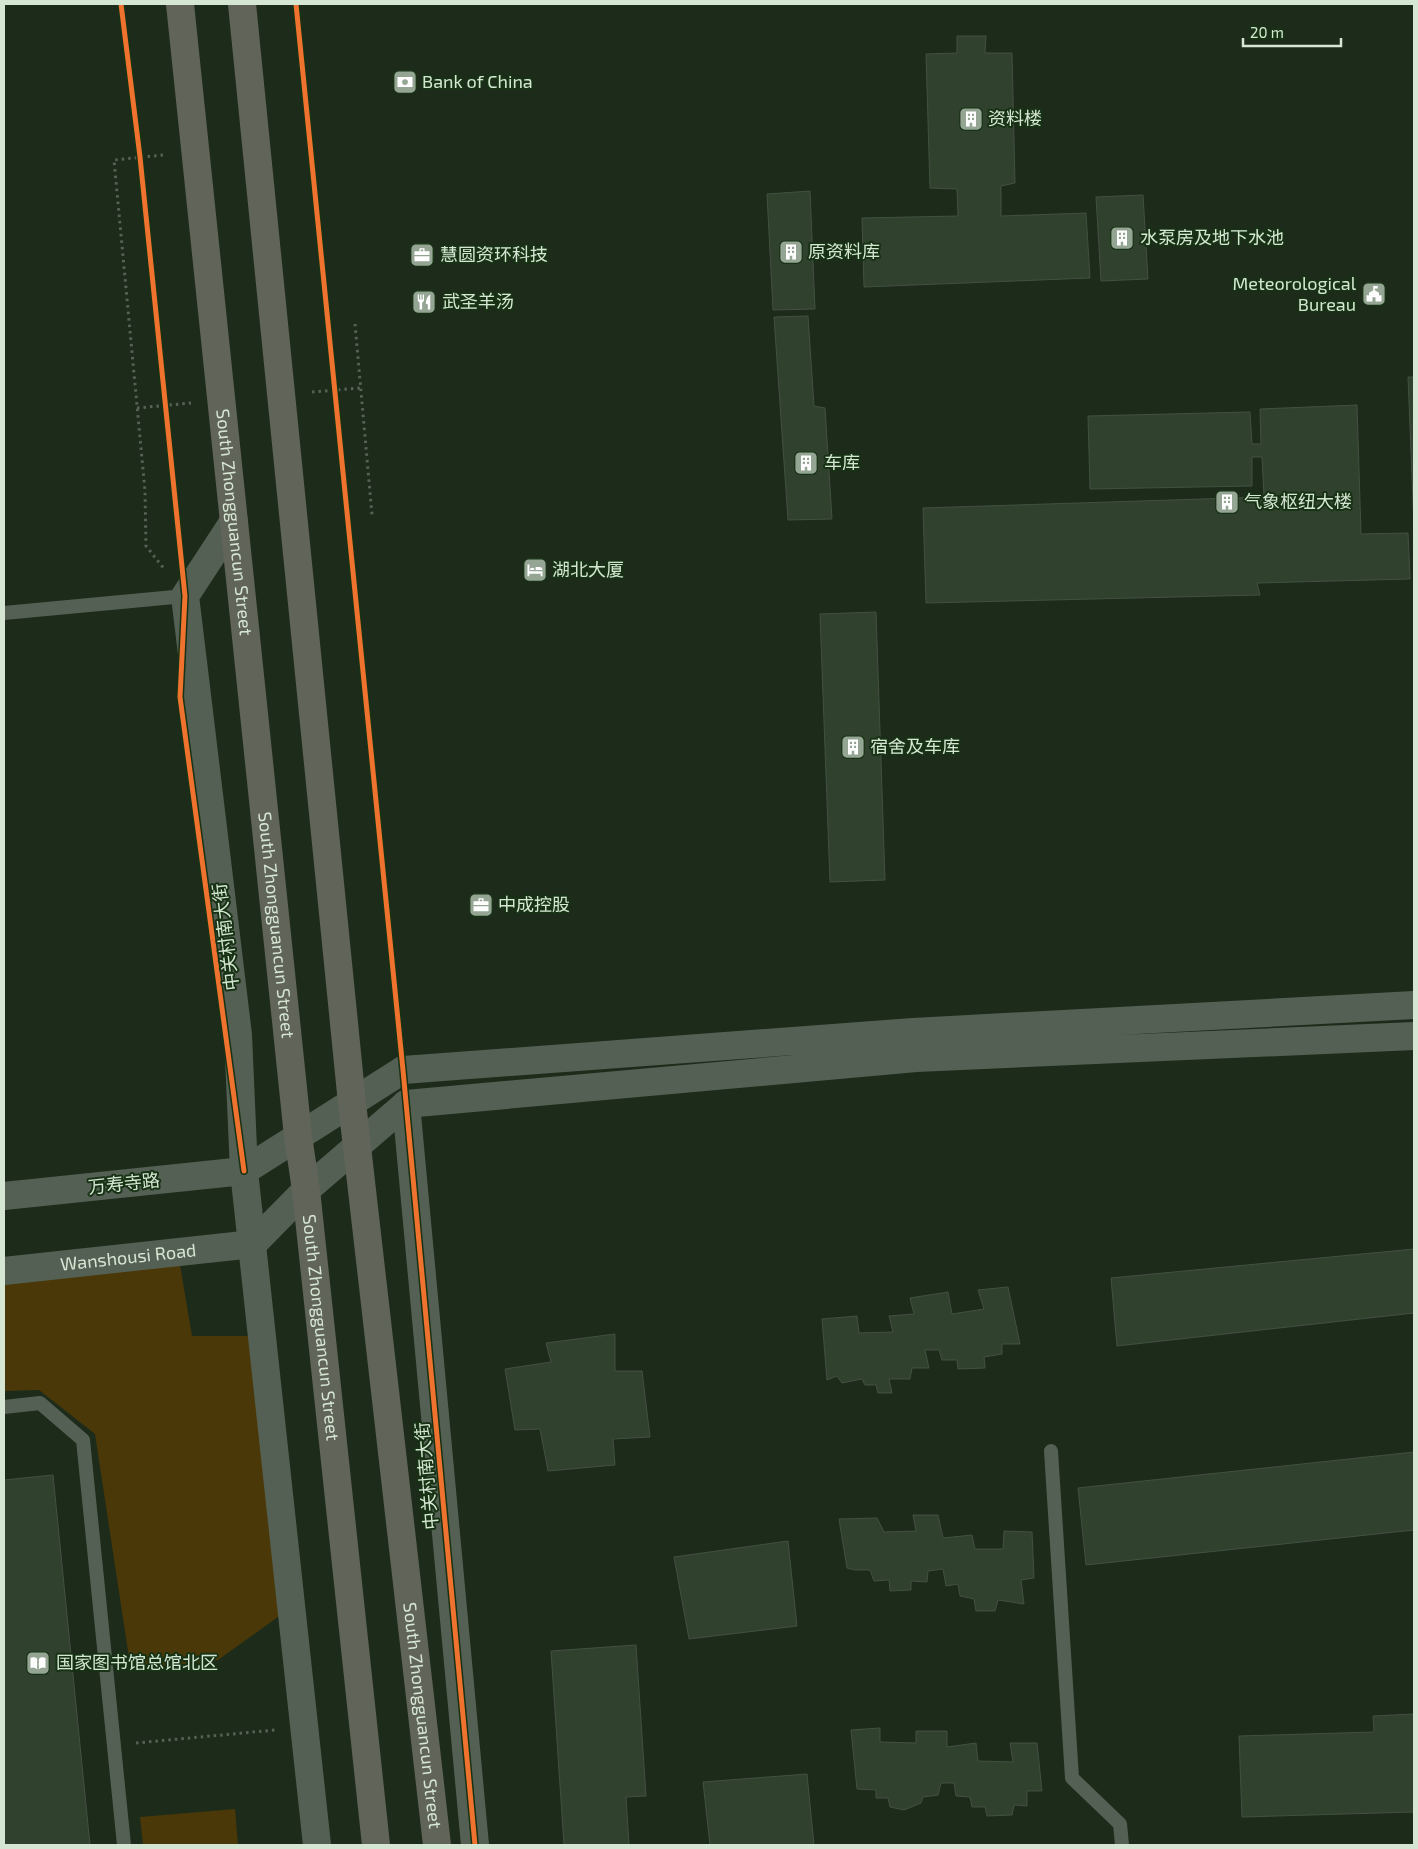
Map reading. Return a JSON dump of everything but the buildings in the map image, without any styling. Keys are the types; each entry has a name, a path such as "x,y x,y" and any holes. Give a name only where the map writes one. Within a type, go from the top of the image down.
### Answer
{"main road":[{"name":"South Zhongguancun Street","path":"180,4 298,1136 306,1190 376,1845"},
{"name":"South Zhongguancun Street","path":"242,4 352,1103 437,1845"}],"street":[{"path":"185,596 234,521"},
{"name":"中关村南大街","path":"185,596 238,1035 244,1171 317,1845"},
{"path":"244,1171 403,1070 903,1033 1414,1005"},
{"path":"253,1244 306,1190 406,1104 916,1058 1414,1036"},
{"name":"中关村南大街","path":"406,1104 475,1845"},
{"name":"万寿寺路","path":"4,1196 244,1171"},
{"name":"Wanshousi Road","path":"4,1271 253,1244"}],"lane":[{"path":"4,613 185,596"},
{"path":"4,1407 40,1403 83,1440 124,1845"},
{"path":"1051,1451 1072,1778 1120,1824 1122,1845"}],"path":[{"path":"138,148 141,167"},
{"path":"163,155 114,160 145,491 146,546 185,596"},
{"path":"355,324 372,515"},
{"path":"334,379 336,399"},
{"path":"165,401 166,411"},
{"path":"113,1746 304,1727"}],"shaded area":[{"path":"180,1265 192,1336 250,1336 282,1614 218,1660 131,1671 95,1434 39,1390 4,1391 4,1283"},
{"path":"235,1809 238,1845 143,1845 140,1817"}],"cycle path":[{"path":"121,4 140,157 185,596 180,697 244,1171"},
{"path":"296,4 403,1070 475,1845"}],"place":[{"name":"Bank of China","path":"405,82"},
{"name":"资料楼","path":"971,119"},
{"name":"水泵房及地下水池","path":"1122,238"},
{"name":"原资料库","path":"791,252"},
{"name":"慧圆资环科技","path":"422,255"},
{"name":"Meteorological Bureau","path":"1374,294"},
{"name":"武圣羊汤","path":"424,302"},
{"name":"车库","path":"806,463"},
{"name":"气象枢纽大楼","path":"1227,502"},
{"name":"湖北大厦","path":"535,570"},
{"name":"宿舍及车库","path":"853,747"},
{"name":"中成控股","path":"481,905"},
{"name":"国家图书馆总馆北区","path":"38,1663"}]}
